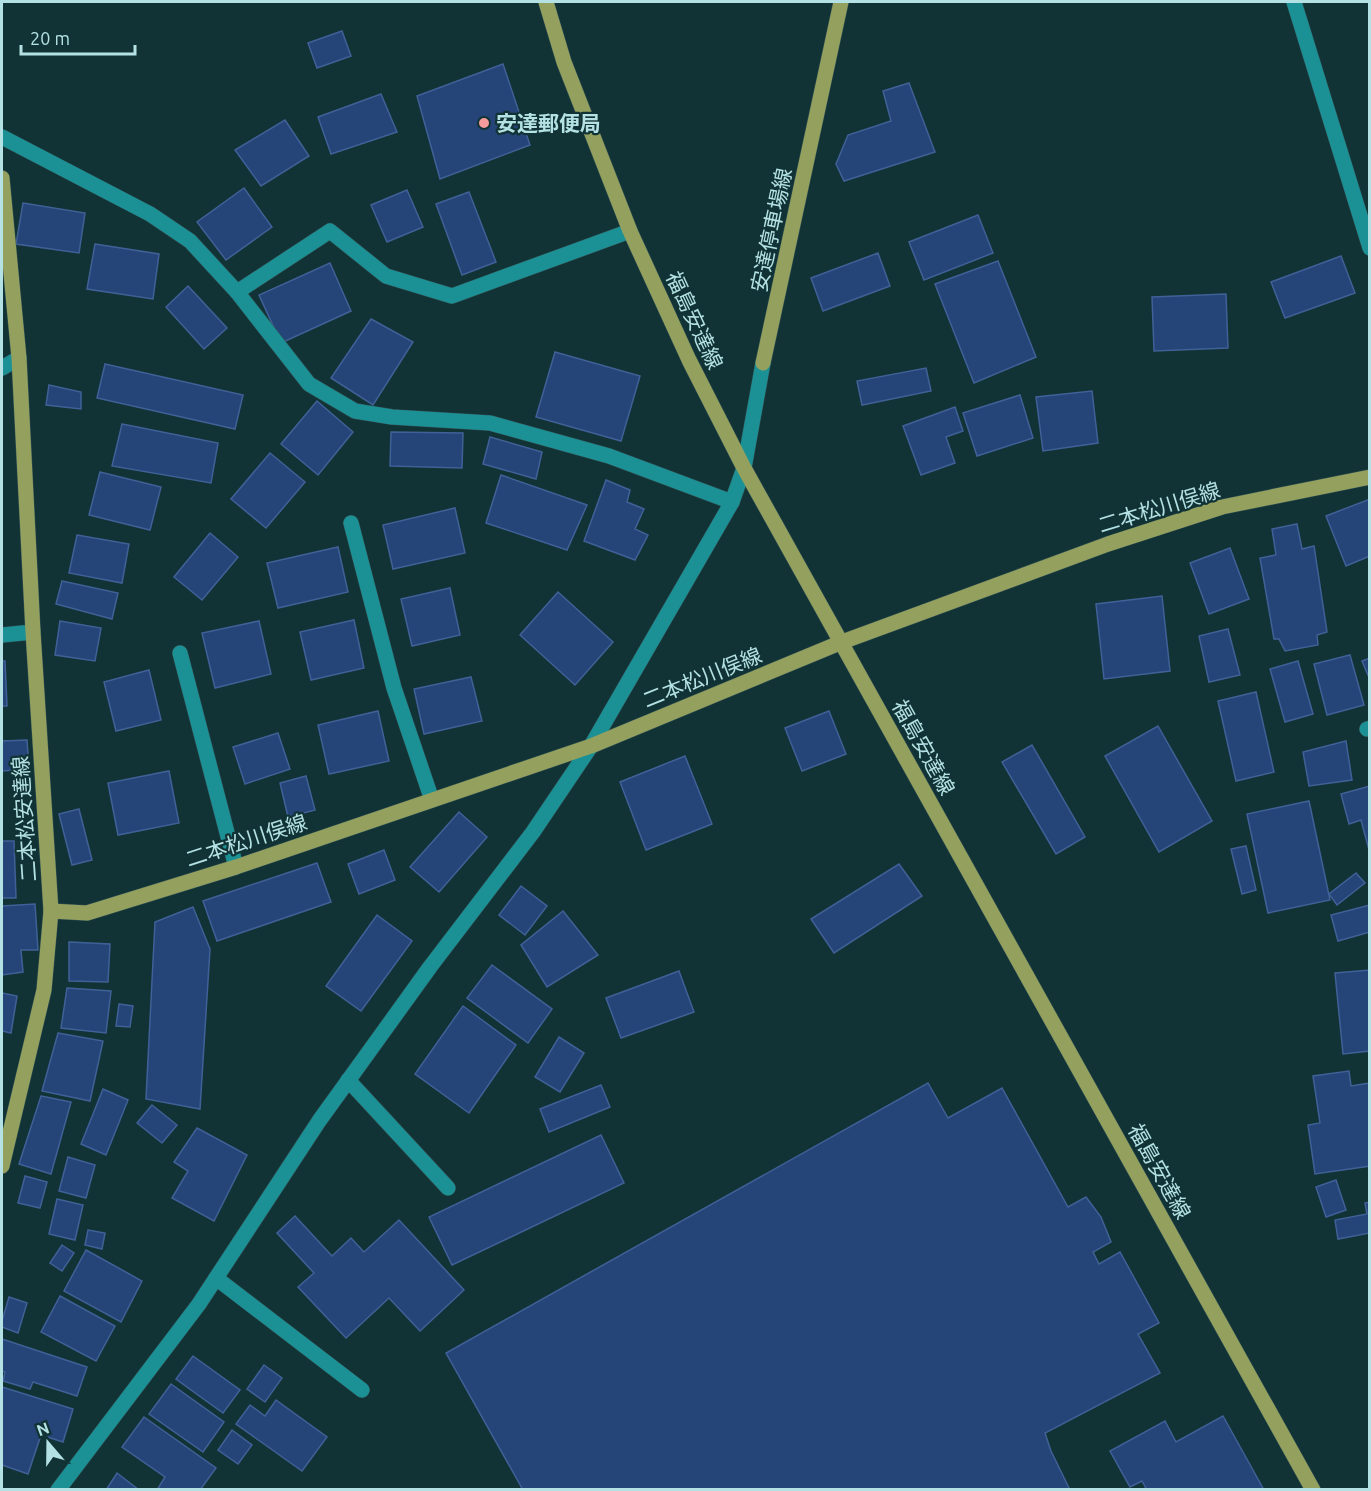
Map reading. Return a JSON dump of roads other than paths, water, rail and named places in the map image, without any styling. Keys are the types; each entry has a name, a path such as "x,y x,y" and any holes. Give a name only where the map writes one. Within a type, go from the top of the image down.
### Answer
{"main road":[{"name":"福島安達線","path":"546,2 564,62 630,231 689,360 744,468 1313,1490"},
{"name":"安達停車場線","path":"763,363 841,2"},
{"name":"二本松安達線","path":"2,178 19,358 33,632 51,911 44,990 4,1139 2,1166"},
{"name":"二本松川俣線","path":"51,911 87,913 236,867 591,746 842,642 1108,544 1222,507 1370,477"}],"street":[{"path":"1294,2 1370,248"},
{"path":"2,137 150,214 190,241 237,292 309,384 355,411 392,417 490,423 609,456 732,502"},
{"path":"237,292 330,231 386,276 452,296 630,231"},
{"path":"2,368 19,358"},
{"name":"安達停車場線","path":"58,1490 199,1304 319,1121 430,967 533,832 591,746 732,502 744,468 763,363"},
{"path":"351,523 394,688 432,800"},
{"path":"2,635 33,632"},
{"path":"180,653 236,867"},
{"path":"348,1080 448,1188"},
{"path":"216,1278 362,1390"}],"place":[{"name":"安達郵便局","path":"484,123"}]}
